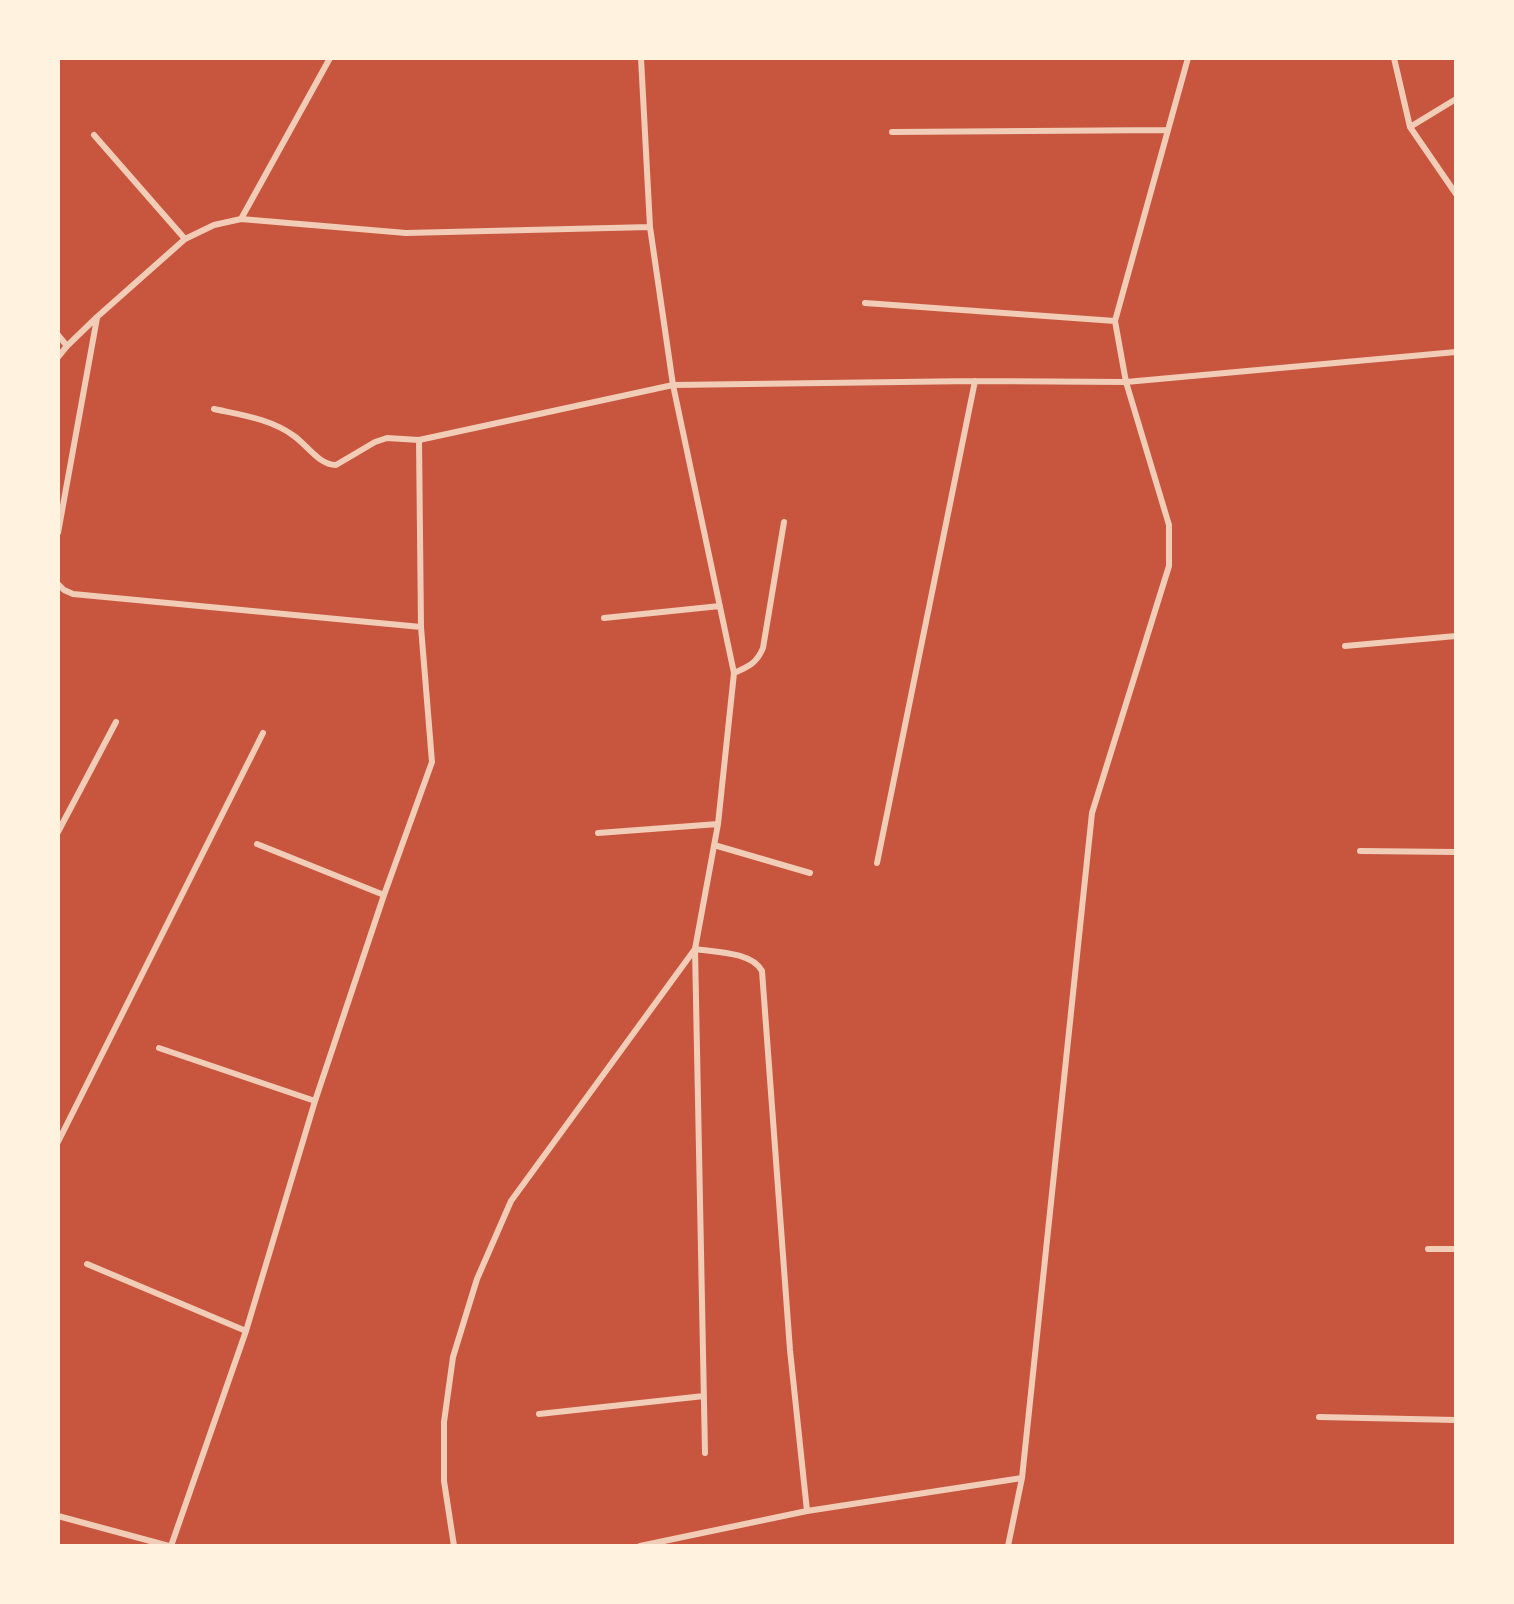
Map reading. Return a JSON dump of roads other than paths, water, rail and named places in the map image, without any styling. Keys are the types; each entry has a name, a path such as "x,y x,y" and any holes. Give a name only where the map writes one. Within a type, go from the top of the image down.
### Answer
{"street":[{"path":"241,219 330,58"},
{"path":"640,58 650,227 673,385 734,673 718,824 695,949 705,1453"},
{"path":"1008,1545 1022,1478 1092,813 1169,566 1169,525 1126,382 1115,321 1188,58"},
{"path":"1394,58 1410,127 1455,194"},
{"path":"1410,127 1455,99"},
{"path":"892,132 1168,130"},
{"path":"94,135 185,239"},
{"path":"58,357 97,317 185,239 214,225 241,219 406,233 650,227"},
{"path":"865,303 1115,321"},
{"path":"58,533 97,317"},
{"path":"58,335 67,346"},
{"path":"214,409 273,423 294,435 330,465 345,461 375,442 387,438 419,440 673,385 975,381 1126,382 1455,352"},
{"path":"878,863 975,381"},
{"path":"58,1516 170,1545 246,1331 315,1101 384,895 432,762 421,627 419,440"},
{"path":"734,673 751,666 759,658 763,648 784,522"},
{"path":"58,584 73,594 421,627"},
{"path":"604,618 720,606"},
{"path":"1345,646 1455,636"},
{"path":"58,832 116,722"},
{"path":"58,1142 263,733"},
{"path":"598,833 718,824"},
{"path":"256,844 384,895"},
{"path":"714,845 810,873"},
{"path":"1360,850 1455,852"},
{"path":"695,949 750,958 758,964 762,971 790,1350 807,1511"},
{"path":"454,1545 444,1481 444,1422 453,1357 477,1279 511,1201 695,949"},
{"path":"159,1048 315,1101"},
{"path":"1428,1249 1455,1249"},
{"path":"87,1264 246,1331"},
{"path":"539,1414 704,1396"},
{"path":"1319,1417 1455,1420"},
{"path":"640,1545 807,1511 1022,1478"}]}
